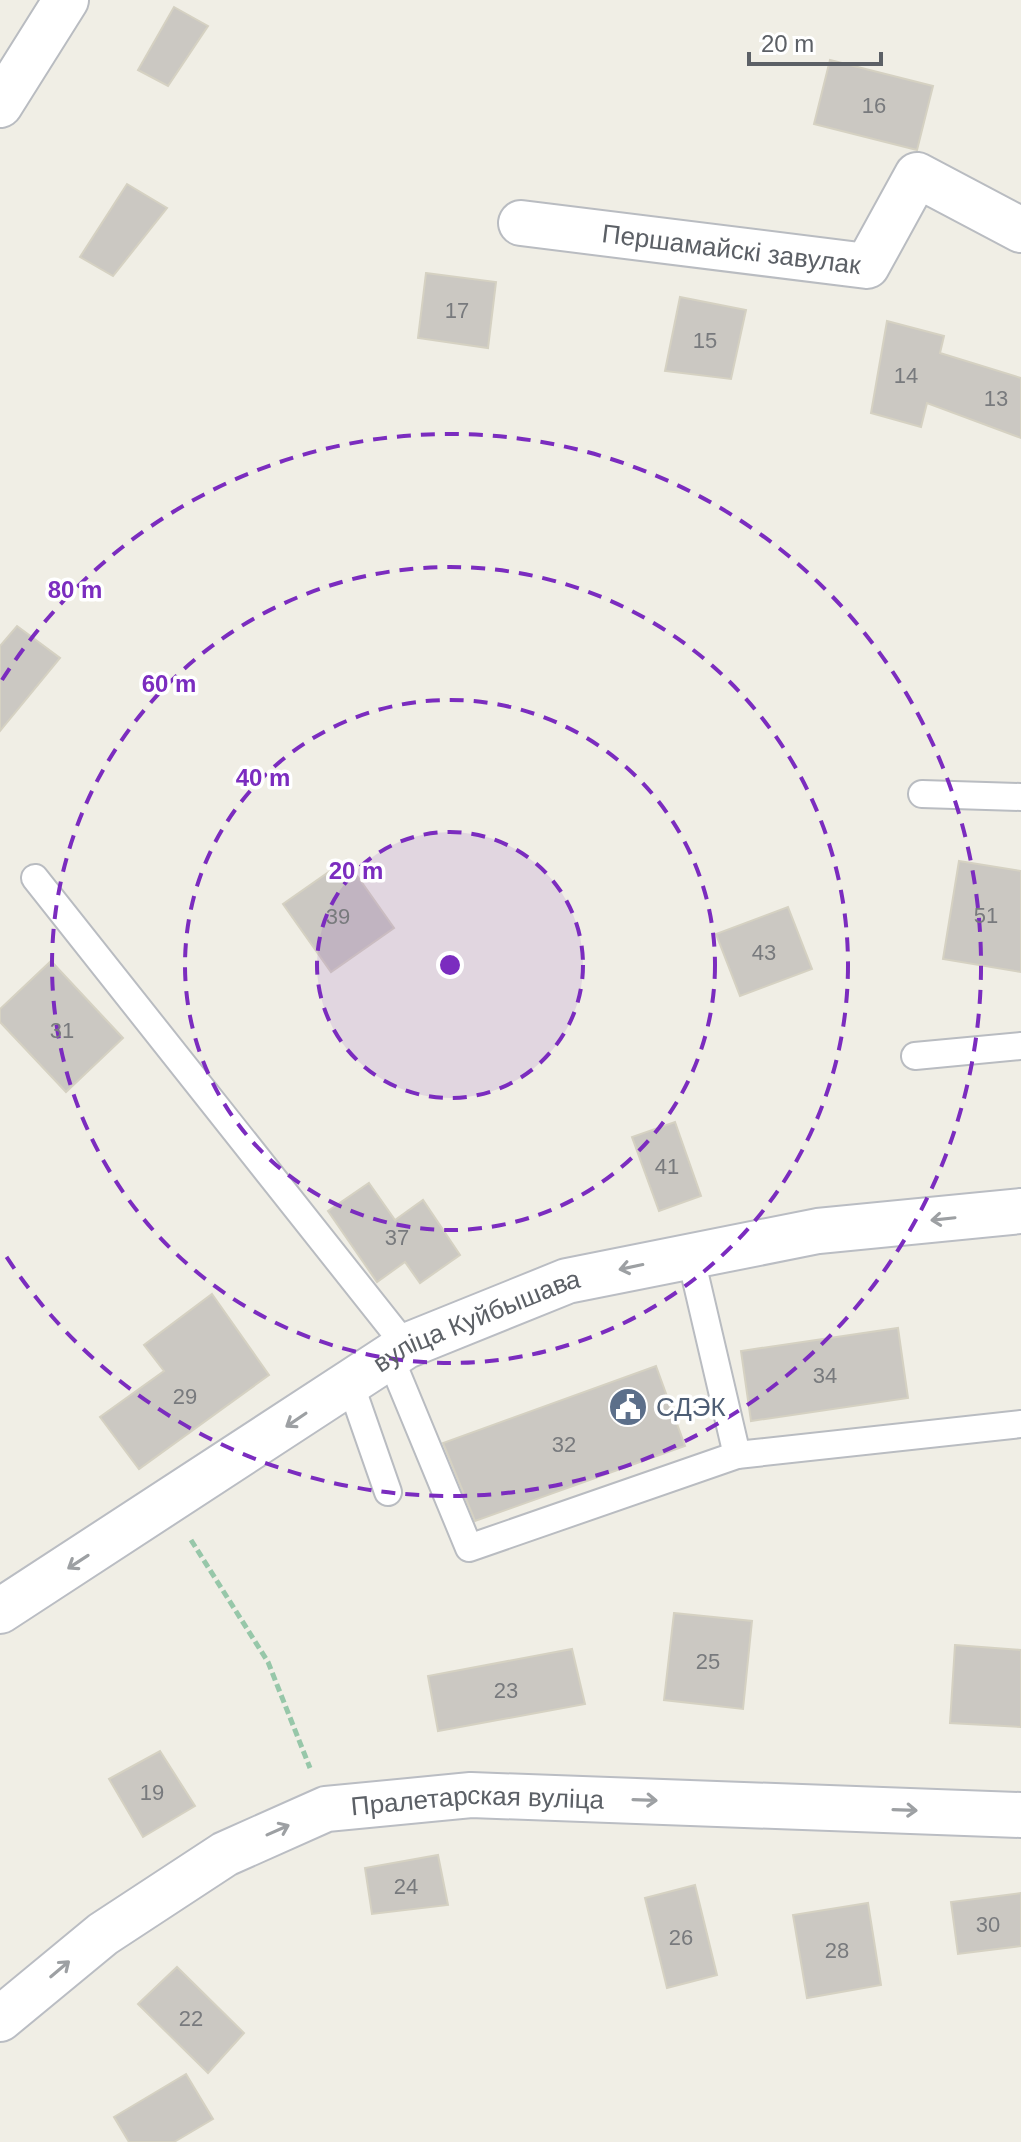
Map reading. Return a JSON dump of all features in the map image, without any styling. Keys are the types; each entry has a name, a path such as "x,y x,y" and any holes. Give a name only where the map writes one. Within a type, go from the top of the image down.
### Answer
{"main road":[{"path":"0,105 66,0"},
{"name":"Першамайскі завулак","path":"521,223 867,266 917,175 1021,230"},
{"name":"вуліца Куйбышава","path":"0,1611 398,1351 567,1281 690,1254 818,1231 1021,1211"},
{"name":"Пралетарская вуліца","path":"0,2019 103,1934 225,1854 326,1809 471,1795 1021,1815"}],"lane":[{"path":"922,794 1021,797"},
{"path":"35,878 398,1351 469,1548 737,1455 1021,1424"},
{"path":"915,1056 1021,1046"},
{"path":"690,1254 737,1455"},
{"path":"350,1383 388,1492"}],"path":[{"path":"199,1528 189,1536 268,1662 326,1809"}],"building":[{"path":"174,7 208,26 168,86 138,70"},
{"path":"830,60 933,86 917,150 814,124"},
{"path":"127,184 167,208 113,276 80,257"},
{"path":"426,273 496,282 488,348 418,338"},
{"path":"680,297 746,310 731,379 665,371"},
{"path":"887,321 944,336 940,353 1021,378 1021,438 927,403 921,427 871,413"},
{"path":"17,626 60,658 0,731 0,646"},
{"path":"346,860 394,928 331,972 283,904"},
{"path":"959,861 1021,871 1021,972 943,959"},
{"path":"788,907 812,969 740,996 716,934"},
{"path":"51,961 123,1038 66,1092 0,1022 0,1009"},
{"path":"675,1122 701,1196 659,1211 632,1137"},
{"path":"369,1183 395,1220 423,1200 460,1255 420,1283 405,1262 377,1282 328,1211"},
{"path":"212,1294 269,1375 139,1469 100,1417 164,1371 144,1345"},
{"path":"898,1328 908,1398 751,1421 741,1351"},
{"path":"656,1366 685,1446 475,1521 443,1443"},
{"path":"674,1613 752,1621 743,1709 664,1700"},
{"path":"955,1645 1021,1650 1021,1727 950,1723"},
{"path":"572,1649 585,1704 438,1731 428,1676"},
{"path":"160,1751 195,1806 143,1837 109,1779"},
{"path":"438,1855 448,1905 372,1914 365,1868"},
{"path":"695,1885 717,1975 667,1988 645,1898"},
{"path":"1021,1893 1021,1946 958,1954 951,1902"},
{"path":"868,1903 881,1985 807,1998 793,1915"},
{"path":"177,1967 244,2033 208,2073 138,2004"},
{"path":"186,2074 213,2119 174,2142 129,2142 114,2117"}],"place":[{"name":"СДЭК","path":"628,1407"}]}
